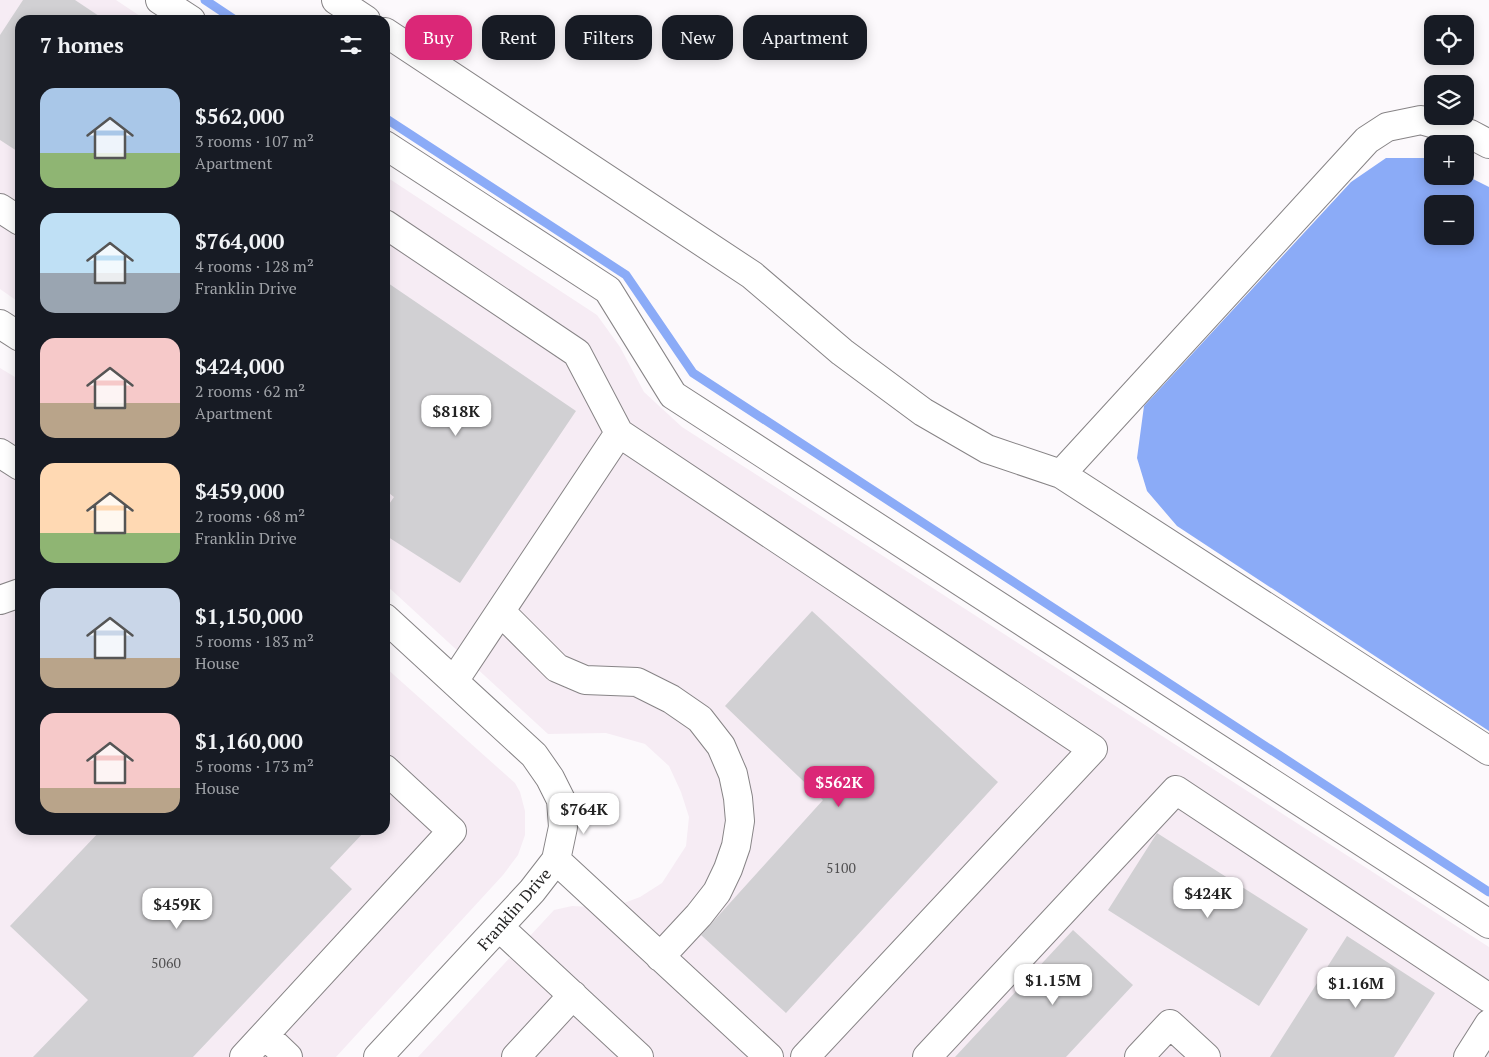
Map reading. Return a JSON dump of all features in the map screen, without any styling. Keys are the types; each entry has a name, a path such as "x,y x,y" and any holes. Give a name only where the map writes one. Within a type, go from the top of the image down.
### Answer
{"street":[{"path":"160,0 183,15"},
{"path":"336,0 358,15"},
{"path":"390,35 752,275 842,352 923,412 987,449 1061,474 1489,751"},
{"path":"1061,474 1367,140 1387,127 1421,120 1470,134 1489,144"},
{"path":"390,149 608,290 673,395 1489,924"},
{"path":"0,208 15,218"},
{"path":"390,227 577,353 619,433 1093,749 805,1057"},
{"path":"0,324 15,334"},
{"path":"454,681 619,433"},
{"path":"0,454 15,463"},
{"path":"0,600 15,595"},
{"path":"501,612 557,668 584,680 637,682 671,699 700,719 721,746 733,774 738,798 740,821 736,846 717,892 699,915 660,957"},
{"name":"Franklin Drive","path":"378,1057 532,891 556,860 564,827 561,800 550,778 534,755 390,623"},
{"path":"244,1057 452,831 390,774"},
{"path":"928,1057 1176,790 1489,998"},
{"path":"556,860 769,1057"},
{"path":"499,927 640,1057"},
{"path":"516,1057 573,995"},
{"path":"1139,1057 1170,1024 1206,1057"},
{"path":"1468,1057 1489,1024"},
{"path":"265,1035 288,1057"}],"shaded area":[{"path":"0,0 116,0 138,15 15,15 15,300 0,289"},
{"path":"390,179 597,315 620,347 644,392 682,427 1489,947 1489,1057 418,1057 554,910 572,906 592,907 624,903 640,897 662,883 686,846 689,817 681,792 669,766 645,744 606,733 548,734 390,589"},
{"path":"0,368 15,377 15,835 390,835 390,671 515,783 520,792 525,811 525,835 518,855 503,875 336,1057 0,1057"}],"water":[{"path":"1386,158 1424,158 1424,185 1474,185 1474,180 1489,187 1489,731 1177,526 1147,491 1137,458 1144,406 1351,182"}],"building":[{"path":"23,0 75,0 98,15 15,15 15,150 0,140 0,35"},
{"path":"390,284 576,411 460,583 390,538 390,503 394,497 390,494"},
{"path":"812,611 998,782 786,1013 701,935 823,800 725,706"},
{"path":"1157,833 1308,929 1259,1006 1108,910"},
{"path":"96,835 361,835 330,868 352,889 193,1057 33,1057 88,1000 10,926"},
{"path":"1073,930 1133,985 1066,1057 955,1057"},
{"path":"1347,936 1435,993 1394,1057 1270,1057"}],"waterway":[{"path":"205,0 228,15"},
{"path":"390,121 626,275 693,373 1489,892"}]}
